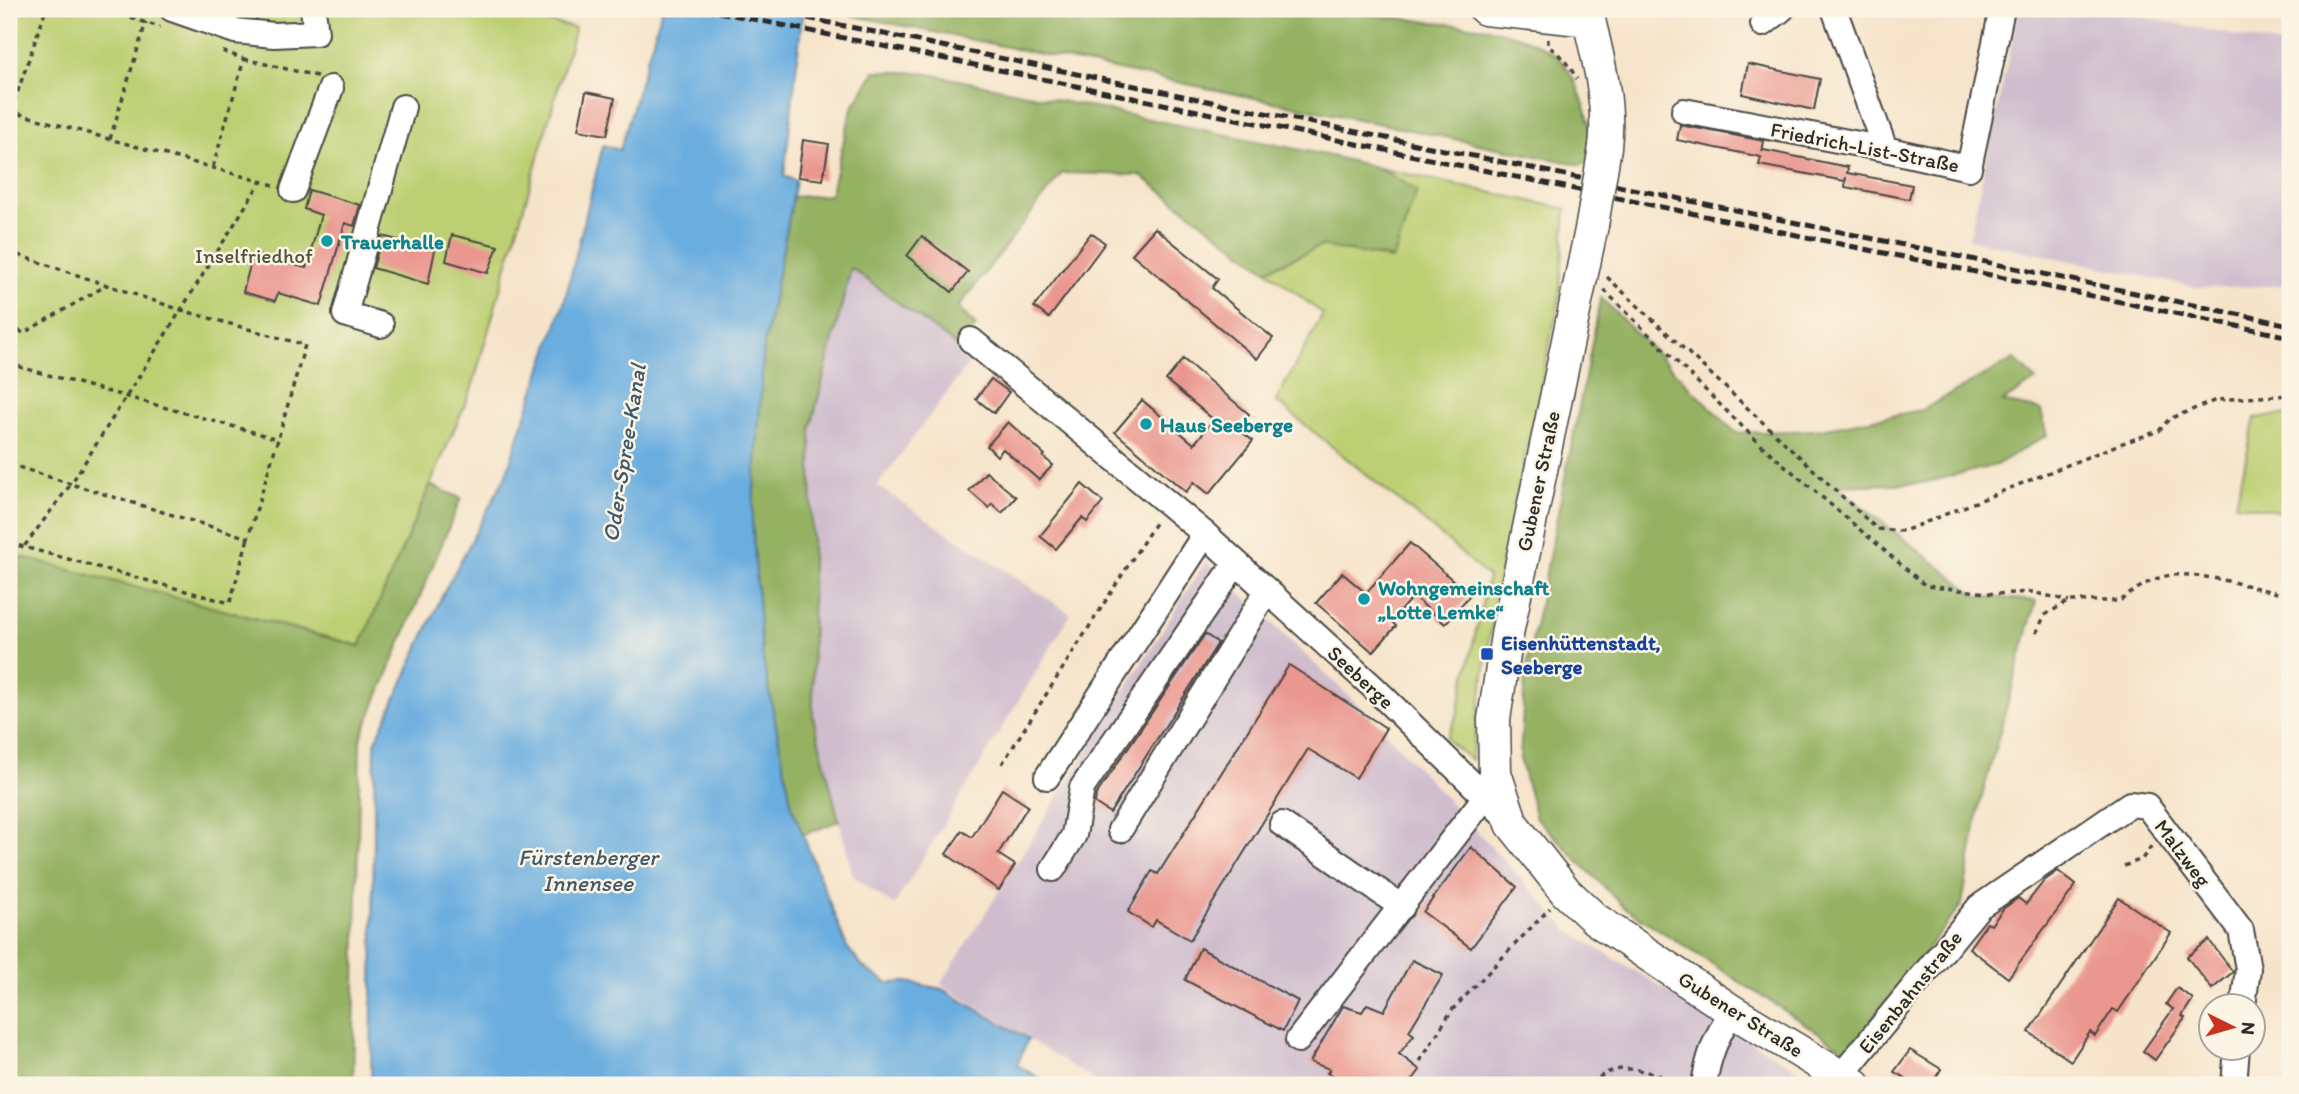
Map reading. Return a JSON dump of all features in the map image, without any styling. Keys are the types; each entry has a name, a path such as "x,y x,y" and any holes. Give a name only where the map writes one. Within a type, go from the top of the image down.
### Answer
{"main road":[{"name":"Gubener Straße","path":"1485,9 1551,16 1590,14 1603,79 1607,126 1592,225 1507,629 1494,719 1495,773 1512,824 1566,892 1595,919 1732,1011 1848,1081"}],"street":[{"path":"1834,9 1885,149"},
{"name":"Friedrich-List-Straße","path":"1684,111 1885,149 1969,168 2002,9"},
{"path":"171,20 274,35 315,21"},
{"path":"293,190 326,82"},
{"path":"381,325 345,314 403,107"},
{"name":"Seeberge","path":"971,340 1205,534 1373,687 1512,824"},
{"path":"1047,778 1205,534"},
{"path":"1053,869 1074,835 1082,788 1236,563"},
{"path":"1120,830 1268,591"},
{"path":"1298,1040 1485,797"},
{"name":"Malzweg","path":"1979,907 2130,804 2147,806 2241,929 2248,969 2245,992"},
{"path":"1283,824 1402,907"},
{"name":"Eisenbahnstraße","path":"1848,1081 1979,907"},
{"path":"1704,1085 1717,1035 1732,1011"},
{"path":"2234,1085 2236,1062"}],"path":[{"path":"46,9 10,111 293,190"},
{"path":"102,9 146,22 171,20"},
{"path":"1551,16 1548,46 1569,65 1583,90"},
{"path":"110,139 146,22"},
{"path":"208,45 244,59 326,82"},
{"path":"212,168 244,59"},
{"path":"23,548 71,484 261,181"},
{"path":"9,252 181,310 304,345 230,603 9,543"},
{"path":"1583,263 1877,529 1903,531 2117,445 2160,431 2169,419 2216,400 2290,395"},
{"path":"1583,263 1761,445 1926,586 1996,594 2032,592 2068,601 2120,601 2136,588 2171,575 2209,578 2290,596"},
{"path":"9,327 24,333 107,285"},
{"path":"9,364 278,439"},
{"path":"9,464 248,538"},
{"path":"1002,764 1168,503"},
{"path":"2036,633 2045,615 2068,601"},
{"path":"2124,866 2143,859 2164,827"},
{"path":"1420,1061 1452,1010 1566,892"},
{"path":"1592,1085 1598,1077 1624,1068 1656,1073 1687,1085"}],"shaded area":[{"path":"2019,9 2106,9 2290,47 2290,285 2198,288 1969,239"},
{"path":"851,268 973,358 877,486 1071,614 894,906 853,876 813,717 811,427"},
{"path":"1206,561 1369,715 1569,931 1823,1085 1102,1085 941,984"}],"green space":[{"name":"Inselfriedhof","path":"9,9 492,9 575,28 472,388 361,646 9,554"},
{"path":"821,9 1315,9 1488,28 1540,45 1562,61 1579,91 1589,125 1591,137 1587,162 1581,165"},
{"path":"875,71 924,73 1330,156 1379,168 1417,191 1393,259 1321,246 1266,270 1140,175 1062,173 958,308 976,326 957,346 851,268 811,427 813,717 839,821 803,835 792,807 762,654 752,520 764,345 793,197 830,195 852,108"},
{"path":"1379,168 1566,209 1559,301 1500,571 1471,760 1446,739 1457,716 1488,577 1276,401 1323,314 1266,270 1321,246 1393,259 1417,191"},
{"path":"1601,298 1736,433 1816,430 1922,410 2014,359 2036,380 2003,402 2041,410 2047,435 1996,465 1923,483 1836,486 1977,596 2036,601 1979,807 1962,904 1847,1051 1624,907 1536,818 1520,759 1525,677"},
{"path":"2290,414 2290,513 2236,504 2255,418"},
{"path":"430,485 461,498 360,740 353,1085 9,1085 9,554 360,646"}],"water":[{"name":"Fürstenberger Innensee","path":"662,9 803,9 784,176 796,181 764,345 752,520 762,654 792,807 847,947 863,967 887,983 907,982 942,989 1028,1039 1017,1065 1051,1085 371,1085 375,743 443,594 505,477 565,299 603,145 620,150"}],"building":[{"path":"1748,64 1820,79 1814,110 1742,94"},
{"path":"586,92 615,98 607,135 578,130"},
{"path":"1680,125 1764,141 1762,152 1763,150 1848,167 1847,173 1912,185 1909,199 1845,187 1846,177 1845,181 1759,165 1761,157 1677,140"},
{"path":"803,140 829,144 823,180 798,177"},
{"name":"Trauerhalle","path":"309,190 360,205 354,226 345,223 321,306 278,293 275,301 243,292 253,254 306,268 321,215 304,209"},
{"path":"1155,228 1218,279 1212,288 1273,338 1257,359 1132,254"},
{"path":"1091,233 1105,243 1049,318 1034,307"},
{"path":"452,235 498,246 488,273 446,261"},
{"path":"382,236 435,250 428,284 373,268"},
{"path":"922,236 968,272 952,292 907,256"},
{"name":"Haus Seeberge","path":"1183,359 1249,414 1237,428 1253,441 1209,494 1194,482 1186,492 1115,432 1142,400 1194,444 1214,420 1166,380"},
{"path":"991,379 1009,392 994,413 976,399"},
{"path":"1008,422 1053,465 1039,480 1003,449 997,456 987,446"},
{"path":"986,472 1016,497 1002,513 992,504 989,508 969,491"},
{"path":"1082,484 1103,502 1087,522 1082,518 1056,549 1040,536"},
{"name":"Wohngemeinschaft „Lotte Lemke“","path":"1410,543 1470,595 1445,624 1413,596 1391,621 1396,626 1373,652 1316,603 1342,573 1366,593"},
{"path":"1205,634 1218,643 1110,813 1095,803 1096,795"},
{"path":"1289,665 1386,728 1356,778 1308,749 1190,940 1156,920 1152,927 1128,912 1152,871 1158,874"},
{"path":"1002,789 1028,806 998,854 1015,865 999,890 946,854 962,831 972,837"},
{"path":"1471,847 1517,887 1471,948 1423,912"},
{"path":"2058,871 2076,885 2008,978 1969,948 1987,923 1991,925 2004,908 2018,898 2026,904 2044,881"},
{"path":"2119,898 2171,933 2118,1012 2113,1009 2095,1036 2090,1032 2071,1061 2029,1032"},
{"path":"2209,940 2233,972 2212,989 2187,957"},
{"path":"1200,948 1298,1001 1283,1031 1185,980"},
{"path":"1412,960 1443,975 1409,1031 1414,1035 1399,1054 1420,1070 1409,1085 1350,1085 1327,1073 1330,1069 1310,1062 1343,1006 1362,1012 1367,1004 1384,1011"},
{"path":"2177,988 2193,999 2182,1016 2185,1018 2155,1060 2143,1051 2173,1009 2166,1004"},
{"path":"1910,1050 1941,1069 1931,1085 1918,1085 1894,1072"}],"railway":[{"path":"704,9 2290,337"},
{"path":"763,9 2290,325"}],"place":[{"name":"Trauerhalle","path":"327,241"},
{"name":"Haus Seeberge","path":"1146,424"},
{"name":"Wohngemeinschaft „Lotte Lemke“","path":"1364,599"},
{"name":"Eisenhüttenstadt, Seeberge","path":"1487,654"}],"water label":[{"name":"Oder-Spree-Kanal","path":"624,453"}]}
